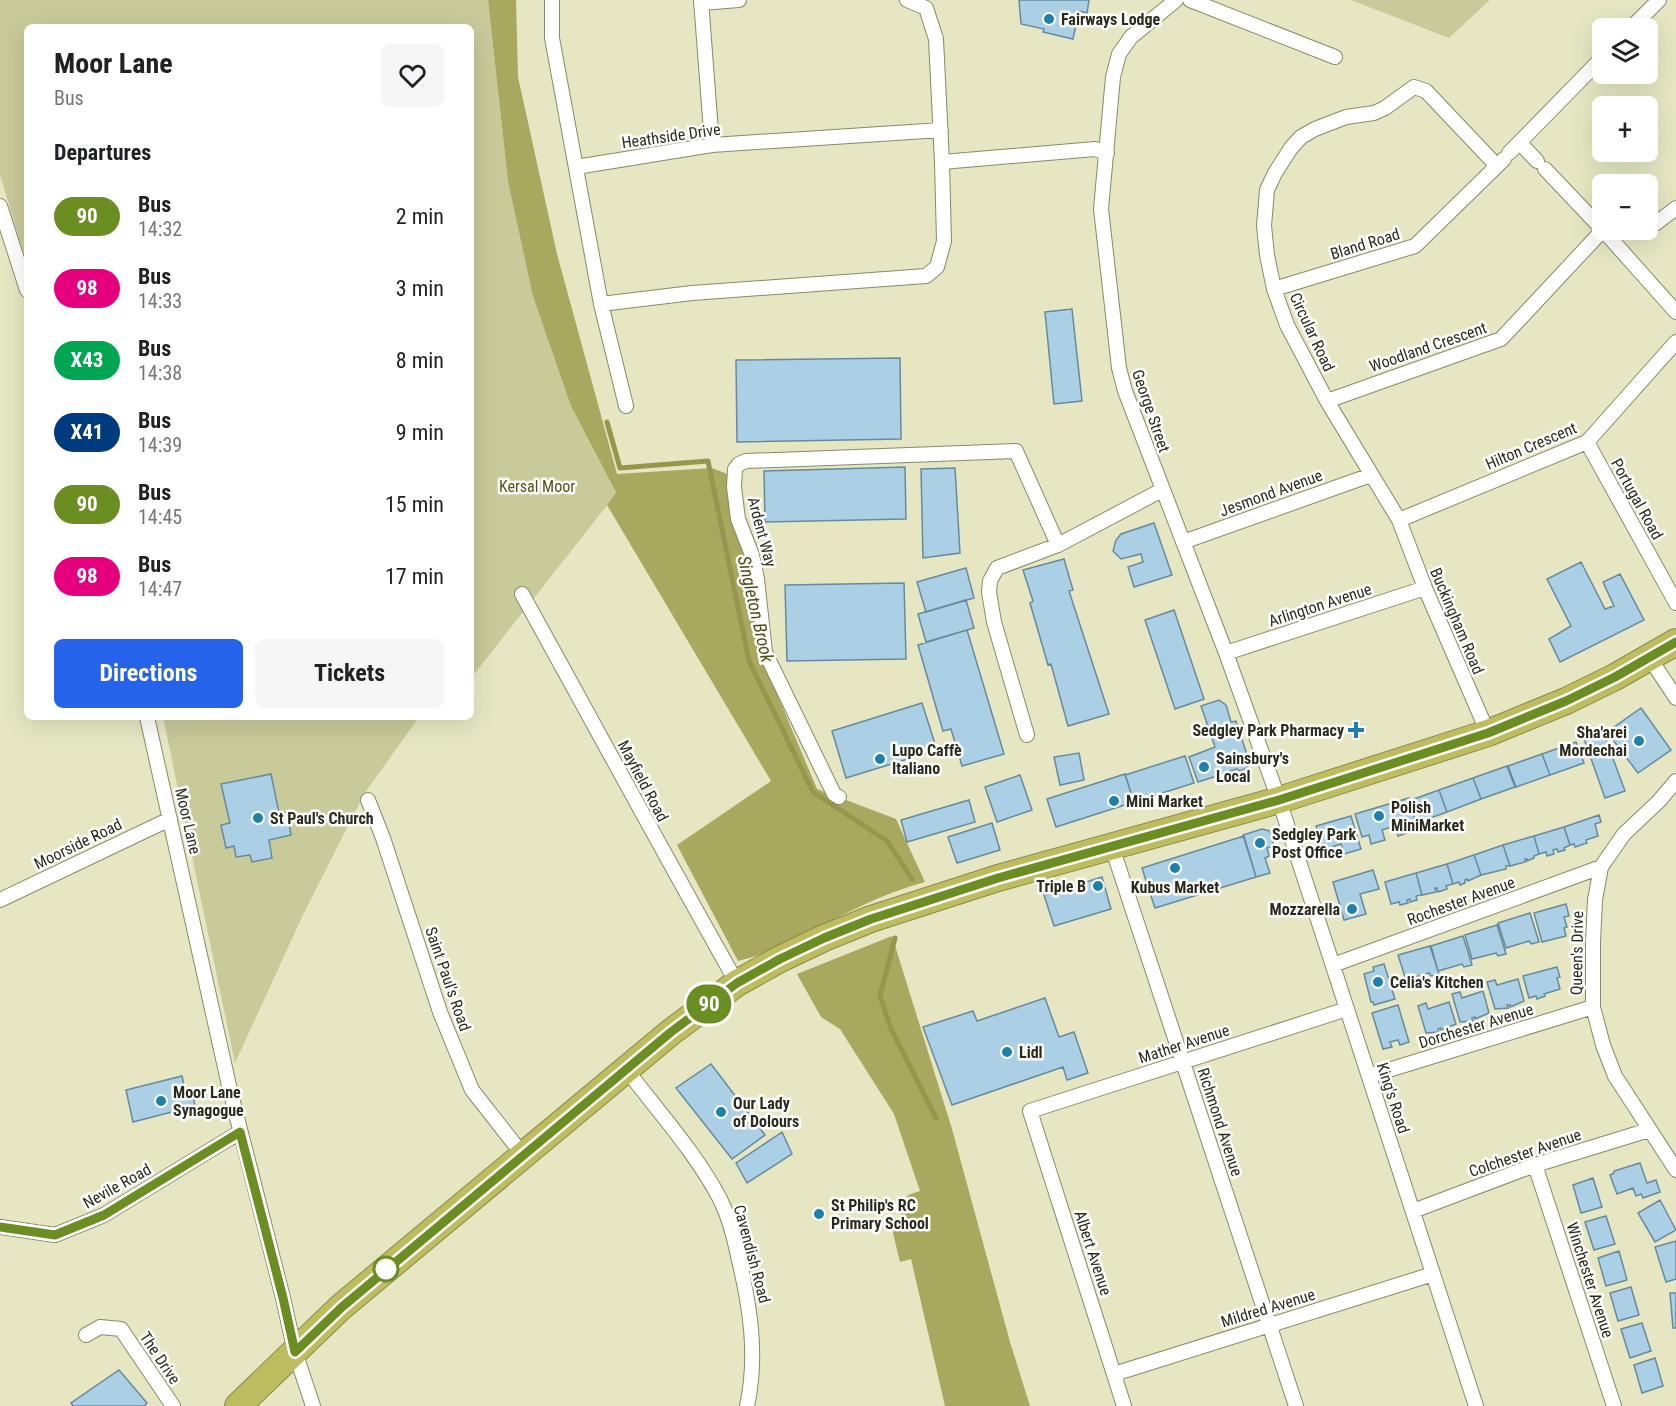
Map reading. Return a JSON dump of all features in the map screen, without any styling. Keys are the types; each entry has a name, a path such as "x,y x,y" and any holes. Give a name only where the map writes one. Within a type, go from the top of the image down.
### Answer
{"highway":[{"path":"238,1406 342,1307 671,1032 737,983 815,942 871,919 998,878 1279,800 1488,733 1566,701 1615,677 1676,642"}],"street":[{"path":"552,0 552,38 601,304 626,406"},
{"path":"712,145 701,1 739,0"},
{"path":"601,304 692,293 926,276 937,267 944,240 936,39 926,8 921,3 907,0"},
{"name":"George Street","path":"1176,0 1131,37 1119,54 1113,77 1101,209 1115,346 1125,391 1161,490 1226,653 1279,800"},
{"path":"1190,0 1335,57"},
{"path":"1641,18 1659,0"},
{"name":"Bland Road","path":"1274,289 1415,246 1592,68"},
{"name":"Circular Road","path":"1399,520 1327,400 1287,325 1274,289 1264,226 1268,190 1275,173 1301,137 1346,117 1374,113 1410,90 1420,87 1503,159"},
{"name":"Heathside Drive","path":"576,167 712,145 941,130"},
{"path":"1520,143 1592,219"},
{"path":"942,162 1095,149 1107,153"},
{"path":"0,206 24,281"},
{"path":"1658,222 1676,208"},
{"name":"Woodland Crescent","path":"1327,400 1500,339 1592,240"},
{"path":"1612,240 1676,312"},
{"name":"Hilton Crescent","path":"1399,520 1587,442 1676,342"},
{"name":"Portugal Road","path":"1587,442 1676,603"},
{"name":"Ardent Way","path":"839,797 834,794 765,652 757,579 752,555 738,519 733,483 735,470 739,464 746,461 1016,451 1058,545"},
{"name":"Jesmond Avenue","path":"1182,542 1371,475"},
{"path":"1027,735 994,622 989,592 990,581 997,568 1058,545 1161,490"},
{"name":"Buckingham Road","path":"1399,520 1425,588 1488,733"},
{"name":"Arlington Avenue","path":"1226,653 1425,588"},
{"name":"Mayfield Road","path":"522,594 737,983"},
{"path":"1649,657 1676,698"},
{"name":"Moor Lane","path":"148,720 240,1132 295,1352 313,1406"},
{"name":"Queen's Drive","path":"1676,781 1659,801 1624,834 1601,867 1595,900 1593,932 1593,1007 1603,1045 1615,1076 1676,1170"},
{"name":"King's Road","path":"1279,800 1476,1406"},
{"name":"Saint Paul's Road","path":"368,801 383,838 440,1012 472,1090 523,1155"},
{"name":"Moorside Road","path":"0,900 170,819"},
{"name":"Richmond Avenue","path":"1112,847 1296,1406"},
{"name":"Rochester Avenue","path":"1333,965 1601,867"},
{"name":"Dorchester Avenue","path":"1369,1076 1593,1007"},
{"name":"Mather Avenue","path":"1030,1111 1347,1009"},
{"name":"Cavendish Road","path":"626,1069 705,1174 726,1211 750,1311 752,1353 747,1406"},
{"name":"Albert Avenue","path":"1030,1111 1124,1406"},
{"name":"Colchester Avenue","path":"1413,1211 1535,1165 1649,1130"},
{"name":"Nevile Road","path":"0,1227 55,1235 104,1215 240,1132"},
{"name":"Winchester Avenue","path":"1535,1165 1614,1406"},
{"name":"Mildred Avenue","path":"1113,1374 1433,1274"},
{"name":"The Drive","path":"86,1335 100,1327 121,1329 173,1406"}],"green space":[{"name":"Kersal Moor","path":"0,0 488,0 508,181 571,406 616,494 474,674 474,24 24,24 24,254 0,175"},
{"path":"1351,0 1490,0 1449,38"},
{"path":"164,720 417,720 364,794 302,917 235,1063"}],"shaded area":[{"path":"488,0 516,0 518,77 557,254 617,474 712,468 730,475 761,656 817,789 896,819 925,882 878,899 779,946 746,959 738,961 677,845 771,781 607,505 616,493 571,406 533,296 508,181"},
{"path":"892,936 952,1129 1010,1342 1030,1406 945,1406 911,1259 900,1262 893,1233 908,1195 920,1191 894,1114 840,1029 821,1017 797,974"}],"building":[{"name":"Fairways Lodge","path":"1019,0 1089,0 1087,13 1079,11 1073,39 1021,24"},
{"path":"1072,309 1082,401 1054,404 1045,312"},
{"path":"900,358 901,439 737,442 736,360"},
{"path":"905,467 906,519 765,522 764,471"},
{"path":"955,468 960,553 923,558 921,469"},
{"path":"1154,523 1172,575 1134,587 1128,567 1143,562 1141,554 1121,559 1113,551 1116,540 1121,534"},
{"path":"1064,559 1073,590 1069,591 1109,714 1068,726 1051,664 1048,665 1030,603 1033,601 1023,570"},
{"path":"1581,562 1605,609 1614,606 1603,582 1620,574 1644,620 1560,662 1549,639 1571,626 1547,579"},
{"path":"966,568 974,598 926,612 917,582"},
{"path":"904,583 906,659 787,661 785,585"},
{"path":"966,600 974,628 926,642 918,614"},
{"path":"1174,610 1204,699 1175,709 1145,620"},
{"path":"967,630 1004,754 962,766 951,729 943,731 918,645"},
{"path":"1219,700 1226,705 1231,722 1236,721 1250,764 1240,771 1237,769 1230,771 1231,776 1219,781 1217,776 1198,782 1189,757 1215,747 1201,706"},
{"path":"922,703 937,750 846,778 832,731"},
{"name":"Sha'arei Mordechai","path":"1641,708 1671,750 1638,773 1607,732"},
{"path":"1602,729 1625,791 1605,798 1583,736"},
{"path":"1576,742 1584,763 1550,775 1542,754"},
{"path":"1079,753 1084,780 1060,785 1054,757"},
{"path":"1542,754 1550,775 1516,787 1508,766"},
{"path":"1185,756 1194,783 1134,802 1125,775"},
{"path":"1507,766 1515,787 1481,799 1473,778"},
{"name":"St Paul's Church","path":"271,774 279,813 287,812 291,835 269,840 272,858 252,862 250,855 236,857 234,846 226,848 221,825 230,823 221,784"},
{"path":"1125,774 1134,802 1056,827 1047,799"},
{"path":"1020,775 1032,810 997,822 985,787"},
{"path":"1473,778 1481,799 1447,812 1439,790"},
{"path":"1439,790 1447,812 1422,821 1414,799"},
{"path":"1409,798 1415,820 1411,821 1413,831 1398,836 1395,826 1382,830 1385,840 1371,844 1369,835 1362,837 1355,814"},
{"path":"969,800 975,822 907,842 901,820"},
{"path":"1599,815 1601,822 1595,824 1598,836 1575,847 1574,844 1570,845 1564,827"},
{"path":"1351,816 1361,849 1344,854 1341,844 1323,850 1316,826"},
{"path":"992,823 1000,850 957,863 948,837"},
{"path":"1564,827 1570,845 1564,848 1565,850 1558,852 1557,849 1553,850 1554,854 1547,856 1546,852 1539,854 1534,836"},
{"path":"1262,829 1270,831 1274,846 1267,848 1269,856 1265,858 1270,873 1256,877 1243,835"},
{"path":"1244,836 1256,877 1155,908 1150,893 1147,894 1145,885 1147,884 1142,868"},
{"path":"1534,836 1539,854 1527,861 1525,859 1525,862 1510,866 1503,845"},
{"path":"1503,845 1510,866 1481,875 1474,855"},
{"path":"1474,855 1481,875 1468,881 1467,879 1460,885 1459,882 1453,884 1447,864"},
{"path":"1447,864 1453,884 1446,886 1447,889 1438,892 1435,888 1436,892 1422,895 1416,873"},
{"path":"1373,870 1379,889 1360,894 1366,914 1344,920 1333,882"},
{"path":"1416,873 1422,895 1416,896 1417,900 1410,902 1410,899 1407,900 1408,903 1391,904 1385,882"},
{"path":"1102,877 1111,909 1054,926 1044,895"},
{"path":"1566,904 1569,916 1564,917 1567,927 1564,928 1566,936 1542,942 1534,913"},
{"path":"1530,913 1539,942 1531,944 1529,941 1506,948 1498,923"},
{"path":"1497,925 1506,954 1498,956 1496,953 1472,959 1465,935"},
{"path":"1463,936 1472,965 1464,967 1462,964 1438,971 1431,946"},
{"path":"1430,946 1439,974 1431,976 1429,973 1406,980 1398,955"},
{"name":"Celia's Kitchen","path":"1384,964 1395,999 1374,1005 1371,1002 1364,974 1374,971 1373,967"},
{"path":"1557,967 1560,989 1537,999 1536,996 1529,998 1523,976"},
{"path":"1518,979 1524,1001 1510,1007 1507,1005 1508,1008 1495,1009 1487,982 1495,980 1497,985"},
{"path":"1483,991 1489,1013 1475,1019 1475,1017 1472,1018 1473,1021 1460,1022 1452,994 1460,992 1462,998"},
{"name":"Lidl","path":"1045,998 1059,1037 1074,1032 1088,1073 1067,1080 1063,1067 952,1105 923,1027 973,1011 977,1021"},
{"path":"1449,1002 1456,1024 1438,1029 1439,1032 1426,1033 1418,1006 1426,1003 1428,1009"},
{"path":"1398,1005 1409,1042 1400,1045 1398,1040 1390,1042 1392,1047 1383,1049 1372,1013"},
{"name":"Our Lady of Dolours","path":"711,1064 765,1135 732,1159 676,1088"},
{"name":"Moor Lane Synagogue","path":"182,1076 186,1095 193,1095 195,1106 133,1122 126,1090"},
{"path":"782,1132 792,1154 747,1183 736,1163"},
{"path":"1640,1163 1647,1183 1656,1180 1660,1192 1643,1198 1641,1194 1636,1196 1633,1188 1617,1194 1610,1175 1614,1171"},
{"path":"1593,1178 1602,1207 1581,1213 1573,1185"},
{"path":"1660,1200 1676,1230 1655,1242 1638,1213"},
{"path":"1606,1216 1615,1244 1594,1250 1585,1222"},
{"path":"1676,1241 1676,1279 1666,1282 1655,1247"},
{"path":"1619,1251 1627,1280 1606,1286 1598,1258"},
{"path":"1631,1287 1639,1315 1618,1321 1610,1293"},
{"path":"1670,1293 1676,1293 1676,1328 1673,1328"},
{"path":"1642,1323 1651,1351 1630,1358 1621,1329"},
{"path":"1655,1358 1663,1386 1642,1393 1634,1365"},
{"path":"119,1370 147,1403 144,1406 73,1406 71,1403"}],"waterway":[{"name":"Singleton Brook","path":"607,422 620,468 708,461 749,661 813,792 887,841 912,879"},
{"name":"Singleton Brook","path":"895,938 880,996 891,1029 936,1118"}],"bus line":[{"name":"90","path":"0,1227 55,1235 104,1215 240,1132 295,1352 342,1307 576,1109 671,1032 737,983 780,959 871,919 998,878 1279,800 1488,733 1566,701 1615,677 1676,642"}],"place":[{"name":"Fairways Lodge","path":"1049,19"},
{"name":"Sedgley Park Pharmacy","path":"1356,730"},
{"name":"Sha'arei Mordechai","path":"1639,741"},
{"name":"Lupo Caffè Italiano","path":"880,759"},
{"name":"Sainsbury's Local","path":"1204,767"},
{"name":"Mini Market","path":"1114,801"},
{"name":"Polish MiniMarket","path":"1379,816"},
{"name":"St Paul's Church","path":"258,818"},
{"name":"Sedgley Park Post Office","path":"1260,843"},
{"name":"Kubus Market","path":"1175,868"},
{"name":"Triple B","path":"1098,886"},
{"name":"Mozzarella","path":"1352,909"},
{"name":"Celia's Kitchen","path":"1378,982"},
{"name":"Lidl","path":"1007,1052"},
{"name":"Moor Lane Synagogue","path":"161,1101"},
{"name":"Our Lady of Dolours","path":"721,1112"},
{"name":"St Philip's RC Primary School","path":"819,1214"}]}
